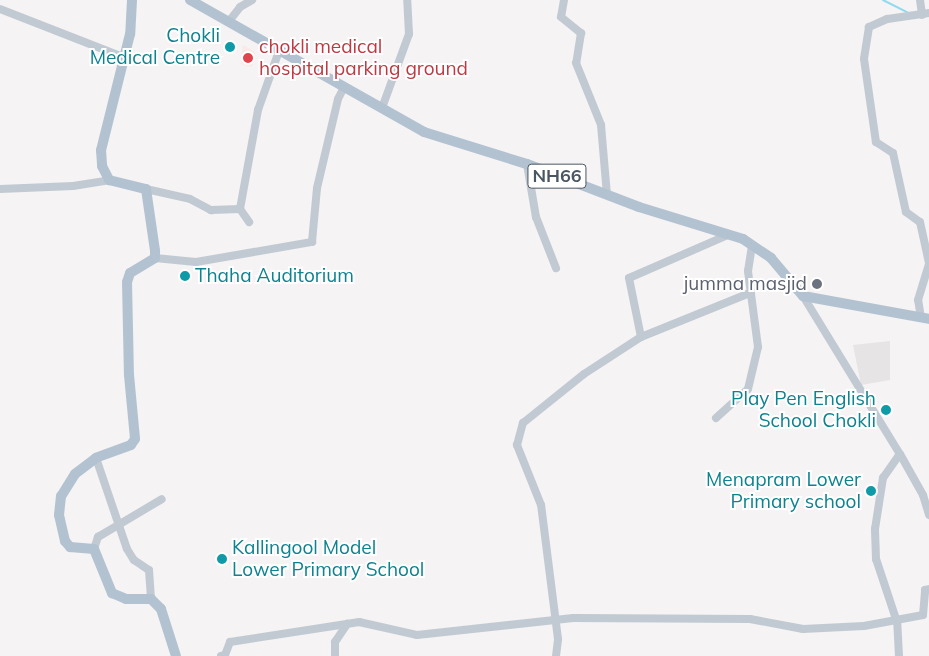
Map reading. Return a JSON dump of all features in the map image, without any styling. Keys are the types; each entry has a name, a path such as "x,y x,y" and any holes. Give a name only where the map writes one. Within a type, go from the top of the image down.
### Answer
{"main road":[{"path":"132,0 130,34 101,150 102,166 109,180 139,185 146,189 155,258 133,270 127,282 129,375 135,439 131,445 96,458 67,483 61,496 59,515 60,529 70,546 94,549 112,593 126,599 151,599 161,609 176,656"},
{"name":"NH66","path":"190,0 206,4 280,51 424,132 527,164 607,195 728,235 752,245 771,258 803,296"},
{"path":"803,296 866,305 925,318"}],"street":[{"path":"230,20 240,7 252,0"},
{"path":"382,108 410,34 407,0"},
{"path":"564,0 561,17 581,33 576,63 601,125 607,195"},
{"path":"920,0 923,14 886,19 869,27 864,59 876,142 893,153 906,212 920,222 929,263 918,300 925,318"},
{"path":"0,9 123,57"},
{"path":"249,222 240,209 258,110 271,67 280,51"},
{"path":"155,258 196,262 312,242 317,188 338,99 344,87"},
{"path":"527,164 536,217 556,268"},
{"path":"0,189 73,186 109,180"},
{"path":"146,189 190,199 211,210 240,209"},
{"path":"641,337 629,278 728,235"},
{"path":"716,418 748,389 758,347 748,271 752,245"},
{"path":"556,656 556,620 541,505 517,445 518,436 524,423 552,397 641,337 750,293"},
{"path":"803,296 900,454 928,510"},
{"path":"899,656 895,638 897,622 876,558 875,529 882,478 900,454"},
{"path":"96,458 134,560 149,570 151,599"},
{"path":"94,549 98,537 162,499"},
{"path":"221,656 225,655 230,642 359,622 417,635 556,620 750,620 803,629 897,622 923,615 925,590 929,589"},
{"path":"335,656 335,642 348,624"}],"shaded area":[{"name":"chokli medical hospital parking ground","path":"243,45 255,52 252,67 241,64"},
{"path":"890,341 890,380 861,385 853,345"}],"waterway":[{"path":"883,0 908,13"}],"place":[{"name":"Chokli Medical Centre","path":"230,47"},
{"name":"chokli medical hospital parking ground","path":"248,58"},
{"name":"Thaha Auditorium","path":"185,276"},
{"name":"jumma masjid","path":"817,284"},
{"name":"Play Pen English School Chokli","path":"886,410"},
{"name":"Menapram Lower Primary school","path":"871,491"},
{"name":"Kallingool Model Lower Primary School","path":"222,559"}]}
